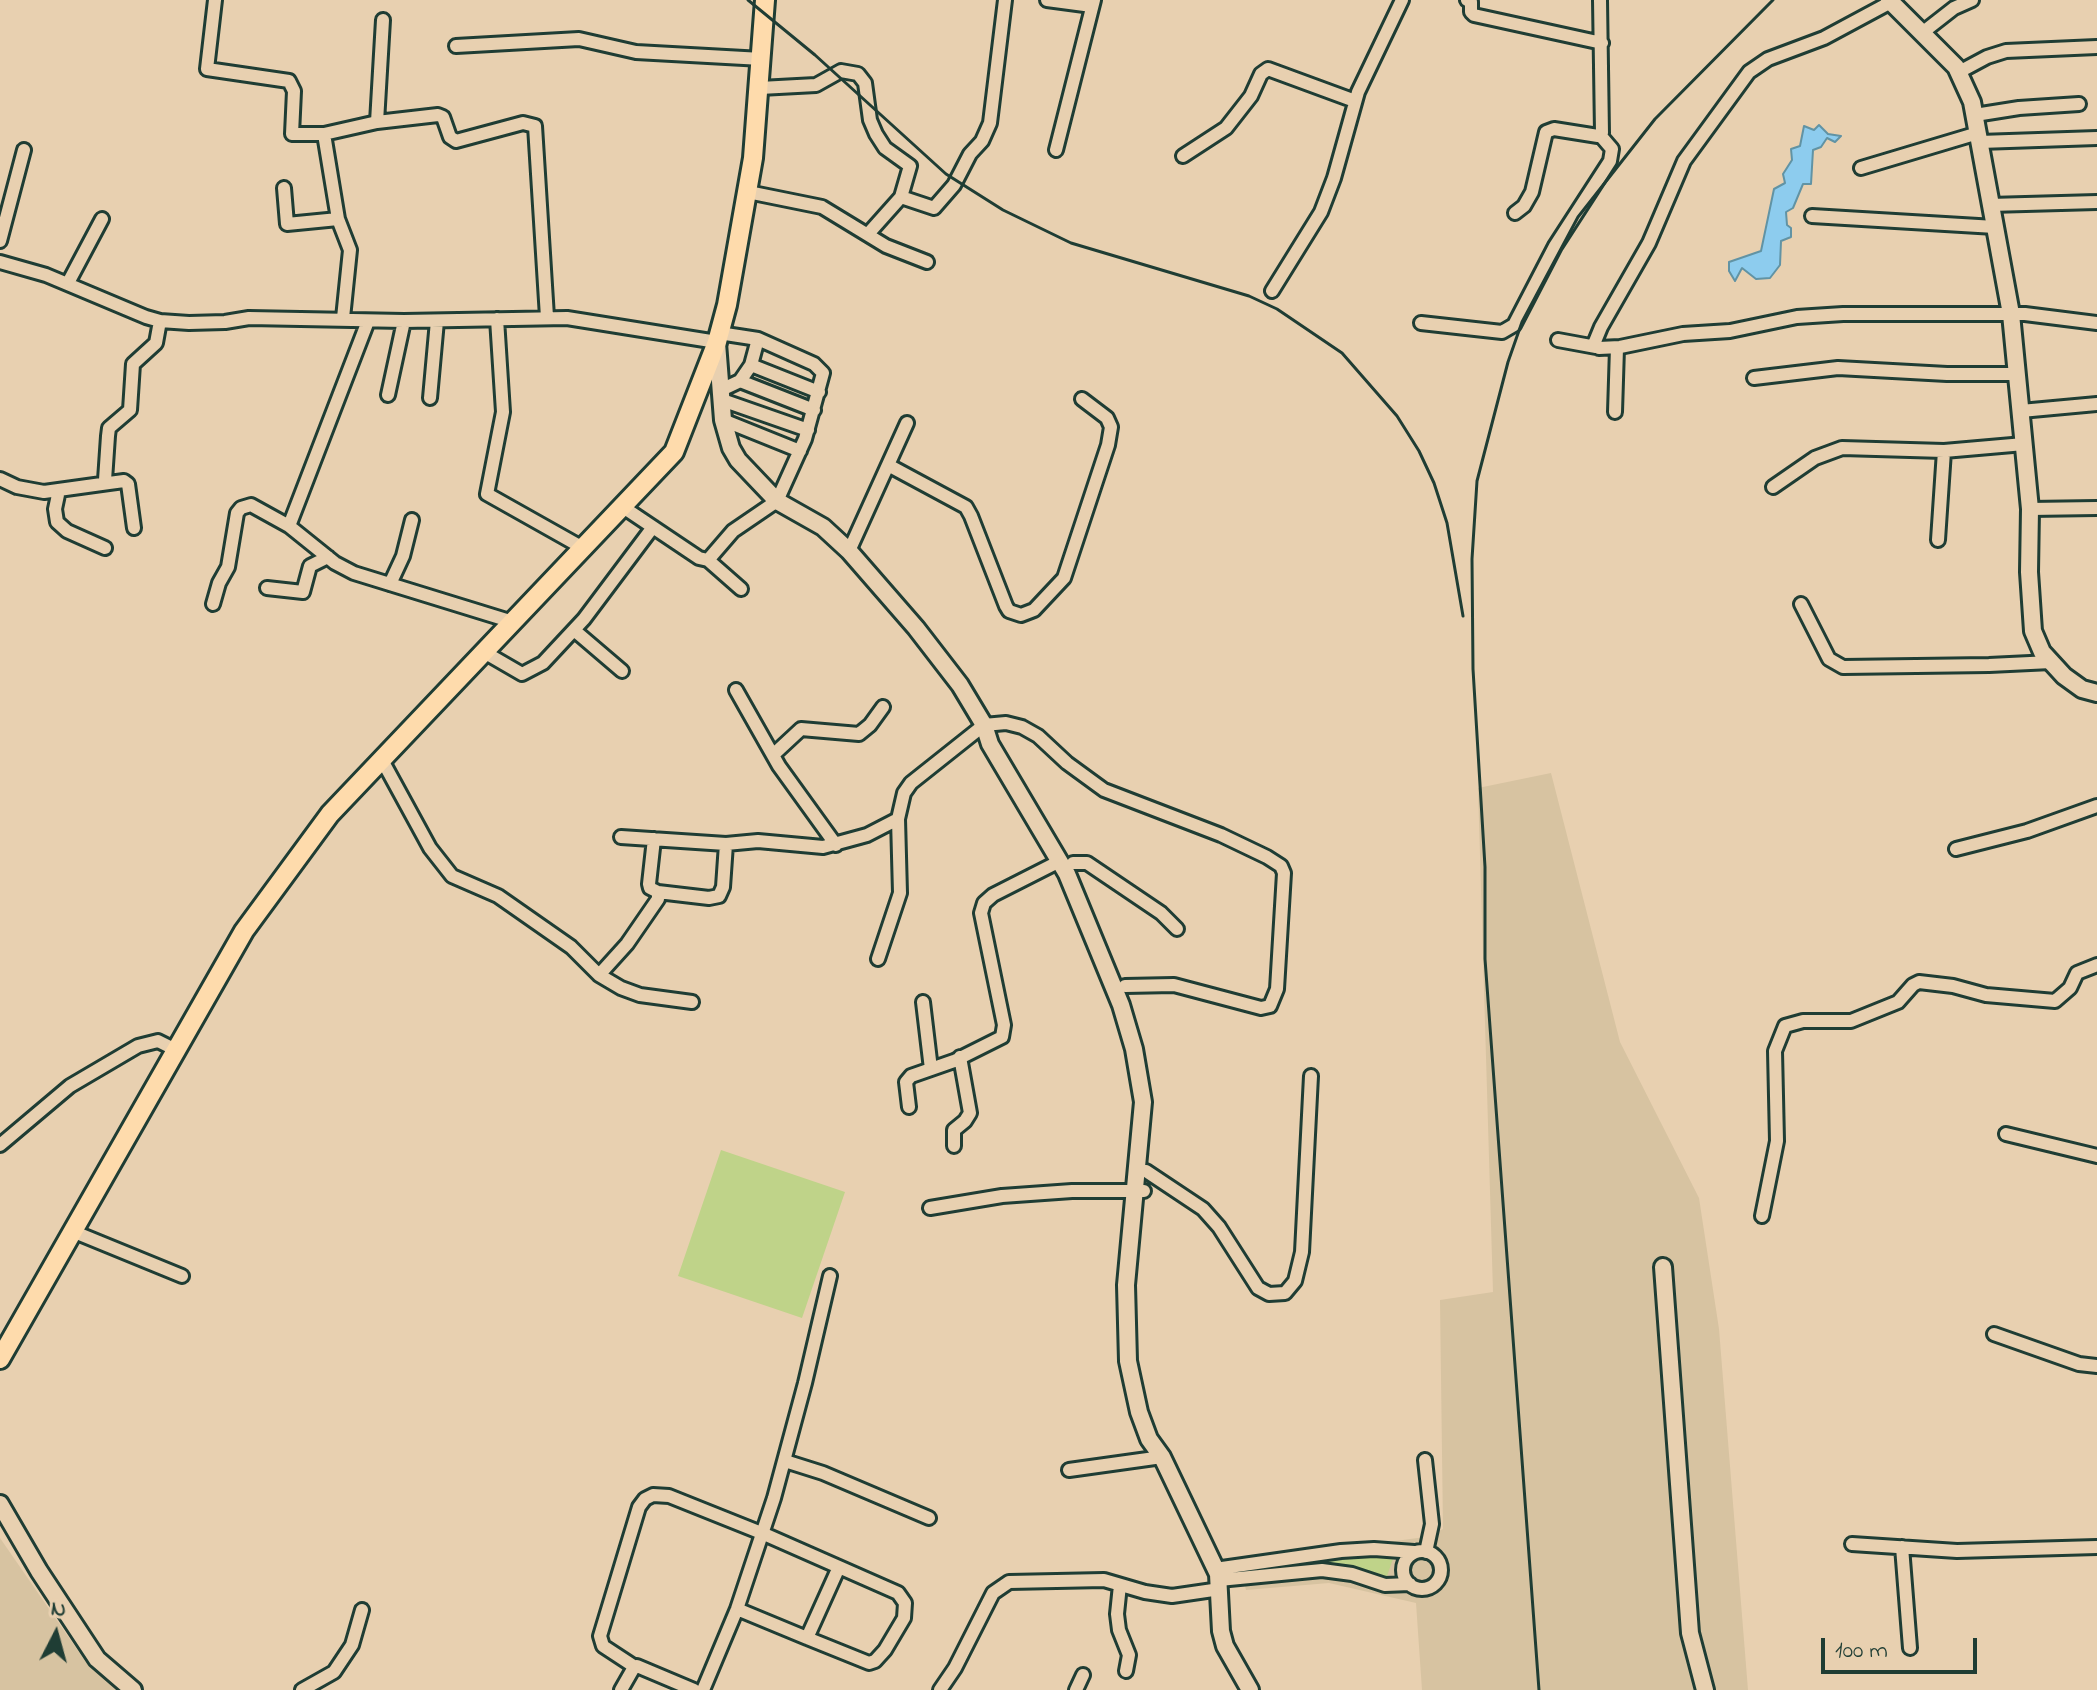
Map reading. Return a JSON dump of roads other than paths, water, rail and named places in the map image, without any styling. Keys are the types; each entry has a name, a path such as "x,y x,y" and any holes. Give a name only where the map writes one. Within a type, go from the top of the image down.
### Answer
{"main road":[{"path":"0,1359 244,931 330,814 674,452 718,338 748,192 760,88 765,0"}],"street":[{"path":"215,0 207,69 289,81 294,91 292,134 324,134 377,122 441,116 450,137 460,141 523,123 533,124 547,317"},
{"path":"901,197 934,208 954,185 970,154 985,136 990,123 1005,0"},
{"path":"1047,0 1093,3 1056,150"},
{"path":"1272,291 1321,212 1338,165 1355,101 1402,0"},
{"path":"1467,0 1471,2 1474,15 1602,43"},
{"path":"1598,0 1602,43 1603,131 1600,135"},
{"path":"1922,33 1954,8 1972,0"},
{"path":"1596,347 1594,340 1649,243 1684,161 1749,72 1768,59 1824,38 1890,1 1959,72 1975,115 2011,314 2030,509 2029,572 2033,631 2042,652 2064,676 2082,689 2097,693"},
{"path":"377,122 383,20"},
{"path":"456,46 579,39 636,52 762,59"},
{"path":"1959,72 2006,51 2097,47"},
{"path":"1183,156 1226,128 1251,96 1261,74 1268,69 1355,101"},
{"path":"760,88 816,85 841,71 858,74 865,83 870,120 876,134 885,148 910,166 901,197 868,234"},
{"path":"1975,115 2079,104"},
{"path":"1421,323 1502,332 1514,325 1555,246 1610,161 1612,149 1600,135 1559,129 1546,132 1532,192 1524,206 1515,213"},
{"path":"324,134 338,219 350,250 343,318"},
{"path":"1861,168 1979,137 2097,138"},
{"path":"0,241 24,150"},
{"path":"284,188 287,224 338,219"},
{"path":"748,192 822,207 897,251 927,262"},
{"path":"1990,205 2097,202"},
{"path":"1812,216 1995,227"},
{"path":"68,283 102,219"},
{"path":"0,262 68,283 160,321 225,322 249,318 437,321 547,317 718,338 758,339 821,369 824,377 808,430 777,501 733,531 708,560"},
{"path":"1558,340 1617,348 1807,316 1864,313 2034,314 2097,323"},
{"path":"497,319 503,412 487,494 583,548"},
{"path":"109,483 105,475 109,428 130,410 133,364 156,343 160,321"},
{"path":"289,526 368,321"},
{"path":"388,395 404,321"},
{"path":"430,398 437,321"},
{"path":"718,338 723,420 738,460 777,501 823,527 849,551 942,661 984,725 990,744 1069,867 1126,998 1151,1087 1152,1111 1146,1171 1139,1191"},
{"path":"721,395 740,381 751,365 758,339"},
{"path":"1615,412 1617,348"},
{"path":"751,365 819,392"},
{"path":"1754,378 1838,368 2016,374"},
{"path":"740,381 814,410"},
{"path":"721,395 808,430"},
{"path":"888,465 966,507 1006,606 1009,611 1021,615 1034,610 1064,578 1099,479 1110,436 1110,423 1082,399"},
{"path":"2021,411 2097,404"},
{"path":"723,420 800,451"},
{"path":"849,551 907,423"},
{"path":"1773,487 1815,458 1842,448 1944,451 2024,444"},
{"path":"1938,540 1944,451"},
{"path":"0,479 30,491 59,490 120,480 128,484 134,528"},
{"path":"59,490 55,509 57,522 67,531 105,548"},
{"path":"213,604 228,567 237,513 246,505 255,506 289,526 354,573 513,622"},
{"path":"623,507 699,558 708,560 741,589"},
{"path":"2030,509 2097,508"},
{"path":"390,584 403,556 412,520"},
{"path":"484,652 525,674 543,663 610,587 653,527"},
{"path":"267,588 303,592 310,566 328,557"},
{"path":"1801,604 1829,659 1843,667 2051,662"},
{"path":"574,630 622,671"},
{"path":"736,690 773,755 836,845"},
{"path":"773,755 801,729 859,734 883,707"},
{"path":"878,959 900,893 899,802 911,783 984,725 1006,723 1038,736 1067,763 1104,790 1221,835 1281,866 1285,886 1275,998 1270,1006 1261,1008 1191,987 1126,998"},
{"path":"382,760 444,869 460,880 498,896 571,947 599,975 621,988 640,995 692,1002"},
{"path":"1956,849 2027,831 2097,806"},
{"path":"621,837 726,844 758,841 813,848 836,845 867,835 898,819"},
{"path":"654,839 650,888 658,892 709,898 719,896 723,887 726,844"},
{"path":"909,1107 906,1082 911,1076 998,1041 1004,1031 981,913 984,903 993,895 1087,863 1161,913 1177,929"},
{"path":"599,975 636,933 657,901 658,892"},
{"path":"1762,1216 1777,1141 1775,1051 1785,1026 1803,1021 1851,1021 1898,1002 1919,982 1953,986 1986,995 2055,1001 2070,988 2077,973 2097,965"},
{"path":"1126,998 1142,1088 1143,1115 1139,1191 1125,1309 1128,1361 1139,1412 1149,1439 1162,1457 1218,1579 1219,1616 1225,1646 1250,1690"},
{"path":"923,1002 931,1069"},
{"path":"0,1145 70,1086 138,1046 158,1041 176,1050"},
{"path":"954,1146 954,1130 970,1113 960,1057"},
{"path":"1146,1171 1203,1209 1219,1227 1258,1288 1269,1294 1285,1293 1295,1281 1302,1252 1311,1076"},
{"path":"2006,1134 2097,1156"},
{"path":"930,1208 1002,1196 1139,1191"},
{"path":"72,1231 182,1276"},
{"path":"1663,1267 1690,1633 1705,1690"},
{"path":"703,1690 764,1534 830,1276"},
{"path":"1994,1334 2079,1364 2097,1366"},
{"path":"1069,1470 1162,1457"},
{"path":"1410,1584 1403,1567 1405,1561 1420,1552 1432,1524 1425,1460"},
{"path":"785,1461 823,1473 929,1518"},
{"path":"694,1690 635,1667 603,1646 600,1636 639,1507 653,1495 669,1496 764,1534 898,1593 905,1603 904,1618 885,1650 869,1663 737,1609"},
{"path":"0,1504 39,1571 97,1659 133,1690"},
{"path":"1852,1544 1957,1551 2097,1547"},
{"path":"1902,1547 1910,1648"},
{"path":"940,1690 955,1668 993,1593 1000,1586 1017,1581 1092,1579 1172,1596 1218,1579 1341,1551 1374,1549 1420,1552 1437,1558 1439,1576 1427,1588 1410,1584 1385,1585 1352,1574 1322,1570 1218,1579"},
{"path":"807,1638 839,1567"},
{"path":"1120,1585 1117,1614 1119,1630 1129,1655 1126,1671"},
{"path":"302,1690 334,1672 352,1645 362,1610"},
{"path":"621,1690 635,1667"},
{"path":"1076,1690 1083,1675"}],"water":[{"path":"1819,125 1828,134 1841,136 1835,142 1827,138 1821,147 1813,150 1811,184 1803,184 1793,208 1786,212 1791,237 1781,241 1780,265 1770,278 1756,279 1742,268 1735,281 1729,271 1729,262 1761,251 1774,189 1785,183 1783,174 1792,160 1791,149 1800,146 1804,126 1814,130"}],"railway":[{"path":"748,0 815,55 946,174 1003,210 1071,243 1249,296 1277,309 1342,353 1397,416 1434,483 1447,523 1463,616"},
{"path":"1539,1690 1485,959 1485,867 1473,669 1472,559 1477,481 1508,362 1522,322 1578,217 1655,119 1773,0"}]}
